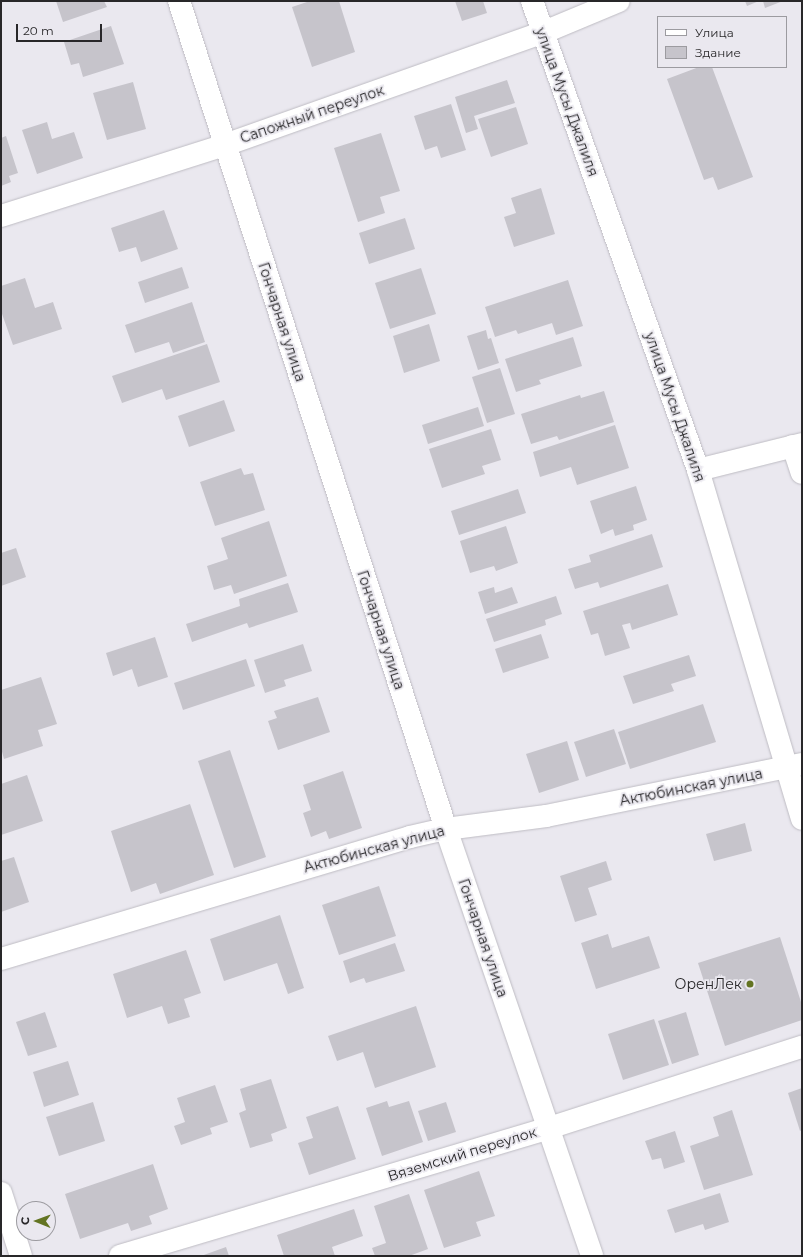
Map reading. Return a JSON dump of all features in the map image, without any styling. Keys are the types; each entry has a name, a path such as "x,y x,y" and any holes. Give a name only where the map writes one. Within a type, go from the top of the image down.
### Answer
{"street":[{"name":"Гончарная улица","path":"179,1 446,829 592,1256"},
{"name":"улица Мусы Джалиля","path":"532,1 542,33 698,470 794,766 802,819"},
{"name":"Сапожный переулок","path":"1,216 225,145 542,33 619,1"},
{"path":"698,470 797,445 802,473"},
{"name":"Актюбинская улица","path":"1,959 402,839 446,829 546,816 794,766"},
{"name":"Вяземский переулок","path":"120,1256 549,1128 802,1047"},
{"path":"1,1193 21,1256"}],"building":[{"path":"56,1 104,1 107,7 63,22"},
{"path":"310,1 339,1 355,52 312,67 292,7"},
{"path":"455,1 483,1 487,13 462,21"},
{"path":"745,1 759,1 747,6"},
{"path":"763,1 783,1 765,8"},
{"path":"111,26 124,64 83,77 79,63 71,65 64,42"},
{"path":"696,68 712,68 753,177 718,190 713,177 704,180 667,79"},
{"path":"507,80 515,103 474,116 478,129 466,133 455,97"},
{"path":"133,82 146,129 107,140 93,93"},
{"path":"451,104 466,150 441,158 437,146 425,150 414,116"},
{"path":"516,107 528,144 491,157 478,119"},
{"path":"47,122 52,139 74,132 83,158 37,174 22,130"},
{"path":"381,133 400,191 380,197 385,213 358,222 334,148"},
{"path":"6,136 18,173 9,176 11,182 1,186 1,138"},
{"path":"541,188 555,234 514,247 504,217 516,213 511,198"},
{"path":"164,210 178,249 141,262 136,247 119,252 111,228"},
{"path":"405,218 415,249 369,264 359,233"},
{"path":"182,267 189,288 145,303 138,282"},
{"path":"421,268 436,314 390,329 375,283"},
{"path":"25,278 35,308 53,302 62,329 13,345 1,311 1,286"},
{"path":"568,280 583,326 556,335 552,323 518,334 516,330 495,337 485,307"},
{"path":"192,302 205,342 173,353 169,342 135,353 125,325"},
{"path":"429,324 440,361 404,373 393,336"},
{"path":"486,330 488,339 491,338 499,363 478,370 467,336"},
{"path":"573,337 582,366 539,380 541,384 516,392 505,359"},
{"path":"207,344 220,382 166,400 162,389 122,403 112,376"},
{"path":"500,368 515,414 487,423 472,377"},
{"path":"604,391 614,422 559,440 557,436 531,444 521,414 580,395 581,398"},
{"path":"224,400 235,431 189,447 178,416"},
{"path":"478,407 484,426 428,444 422,425"},
{"path":"615,425 629,468 577,485 571,467 540,477 533,452"},
{"path":"491,429 501,460 482,466 485,474 442,488 429,449"},
{"path":"241,468 244,475 253,473 265,510 215,526 200,482"},
{"path":"636,486 647,520 633,525 634,530 615,536 613,529 601,534 590,501"},
{"path":"518,489 526,513 459,535 451,511"},
{"path":"269,521 287,576 234,594 231,585 214,590 207,566 228,559 221,538"},
{"path":"506,526 518,563 496,571 494,566 470,573 460,541"},
{"path":"652,534 663,567 600,588 598,582 575,589 568,569 591,562 589,555"},
{"path":"16,548 26,577 1,586 1,553"},
{"path":"288,583 298,612 249,628 247,623 192,642 186,624 240,606 239,599"},
{"path":"668,584 678,615 632,630 630,623 622,625 630,648 605,656 598,633 591,635 583,611"},
{"path":"494,587 495,593 512,587 518,603 485,614 478,592"},
{"path":"556,596 562,614 545,620 546,625 494,642 486,619"},
{"path":"541,634 549,658 503,673 495,649"},
{"path":"155,637 168,677 138,687 132,669 113,676 106,653"},
{"path":"303,644 312,671 284,680 286,686 265,693 254,660"},
{"path":"689,655 696,676 671,684 674,691 633,704 623,676"},
{"path":"246,659 255,686 183,710 174,683"},
{"path":"41,677 57,724 38,730 43,746 4,759 1,748 1,690"},
{"path":"318,697 330,732 278,750 268,721 277,718 274,711"},
{"path":"703,704 716,742 630,769 618,732"},
{"path":"614,729 626,764 586,777 574,742"},
{"path":"567,741 579,780 539,793 526,754"},
{"path":"230,750 266,857 234,868 198,761"},
{"path":"343,771 362,828 329,839 326,831 311,837 303,813 311,810 303,785"},
{"path":"27,775 43,821 1,835 1,784"},
{"path":"190,804 214,875 160,894 156,883 131,892 111,831"},
{"path":"745,823 752,851 714,861 706,834"},
{"path":"14,857 29,902 1,912 1,861"},
{"path":"606,861 612,880 588,888 597,915 575,922 560,876"},
{"path":"379,886 396,936 339,955 322,905"},
{"path":"280,915 304,988 288,994 277,963 224,981 210,939"},
{"path":"608,934 612,948 649,936 660,968 596,989 581,943"},
{"name":"ОренЛек","path":"780,937 802,1005 802,1020 725,1046 698,963"},
{"path":"395,943 405,971 366,983 364,978 350,983 343,961"},
{"path":"186,950 201,993 184,999 190,1017 168,1024 162,1006 127,1018 113,974"},
{"path":"416,1006 436,1067 375,1088 363,1052 337,1061 328,1036"},
{"path":"45,1012 57,1047 28,1056 16,1022"},
{"path":"686,1012 699,1055 672,1064 658,1021"},
{"path":"654,1019 669,1065 623,1080 608,1034"},
{"path":"68,1061 79,1095 44,1107 33,1072"},
{"path":"271,1079 287,1128 271,1134 273,1141 250,1148 239,1113 246,1110 240,1089"},
{"path":"215,1085 228,1122 210,1128 212,1134 181,1145 174,1126 185,1122 177,1098"},
{"path":"802,1088 802,1130 800,1131 788,1093"},
{"path":"387,1101 389,1107 409,1101 423,1142 382,1156 366,1108"},
{"path":"93,1102 105,1141 59,1156 46,1117"},
{"path":"446,1102 456,1132 428,1141 418,1111"},
{"path":"338,1106 356,1159 309,1175 298,1143 313,1138 306,1117"},
{"path":"732,1110 753,1175 704,1190 690,1146 719,1136 713,1117"},
{"path":"675,1131 685,1162 664,1169 661,1158 652,1160 645,1141"},
{"path":"153,1164 168,1209 149,1216 152,1224 131,1231 128,1223 80,1239 65,1194"},
{"path":"479,1171 495,1216 476,1222 481,1236 444,1248 424,1190"},
{"path":"720,1193 729,1222 705,1230 703,1224 675,1233 667,1210"},
{"path":"409,1194 428,1249 409,1256 375,1256 372,1248 386,1243 374,1206"},
{"path":"354,1209 363,1236 332,1247 335,1256 284,1256 277,1235"},
{"path":"226,1247 229,1256 201,1256"}],"place":[{"name":"ОренЛек","path":"750,984"}]}
